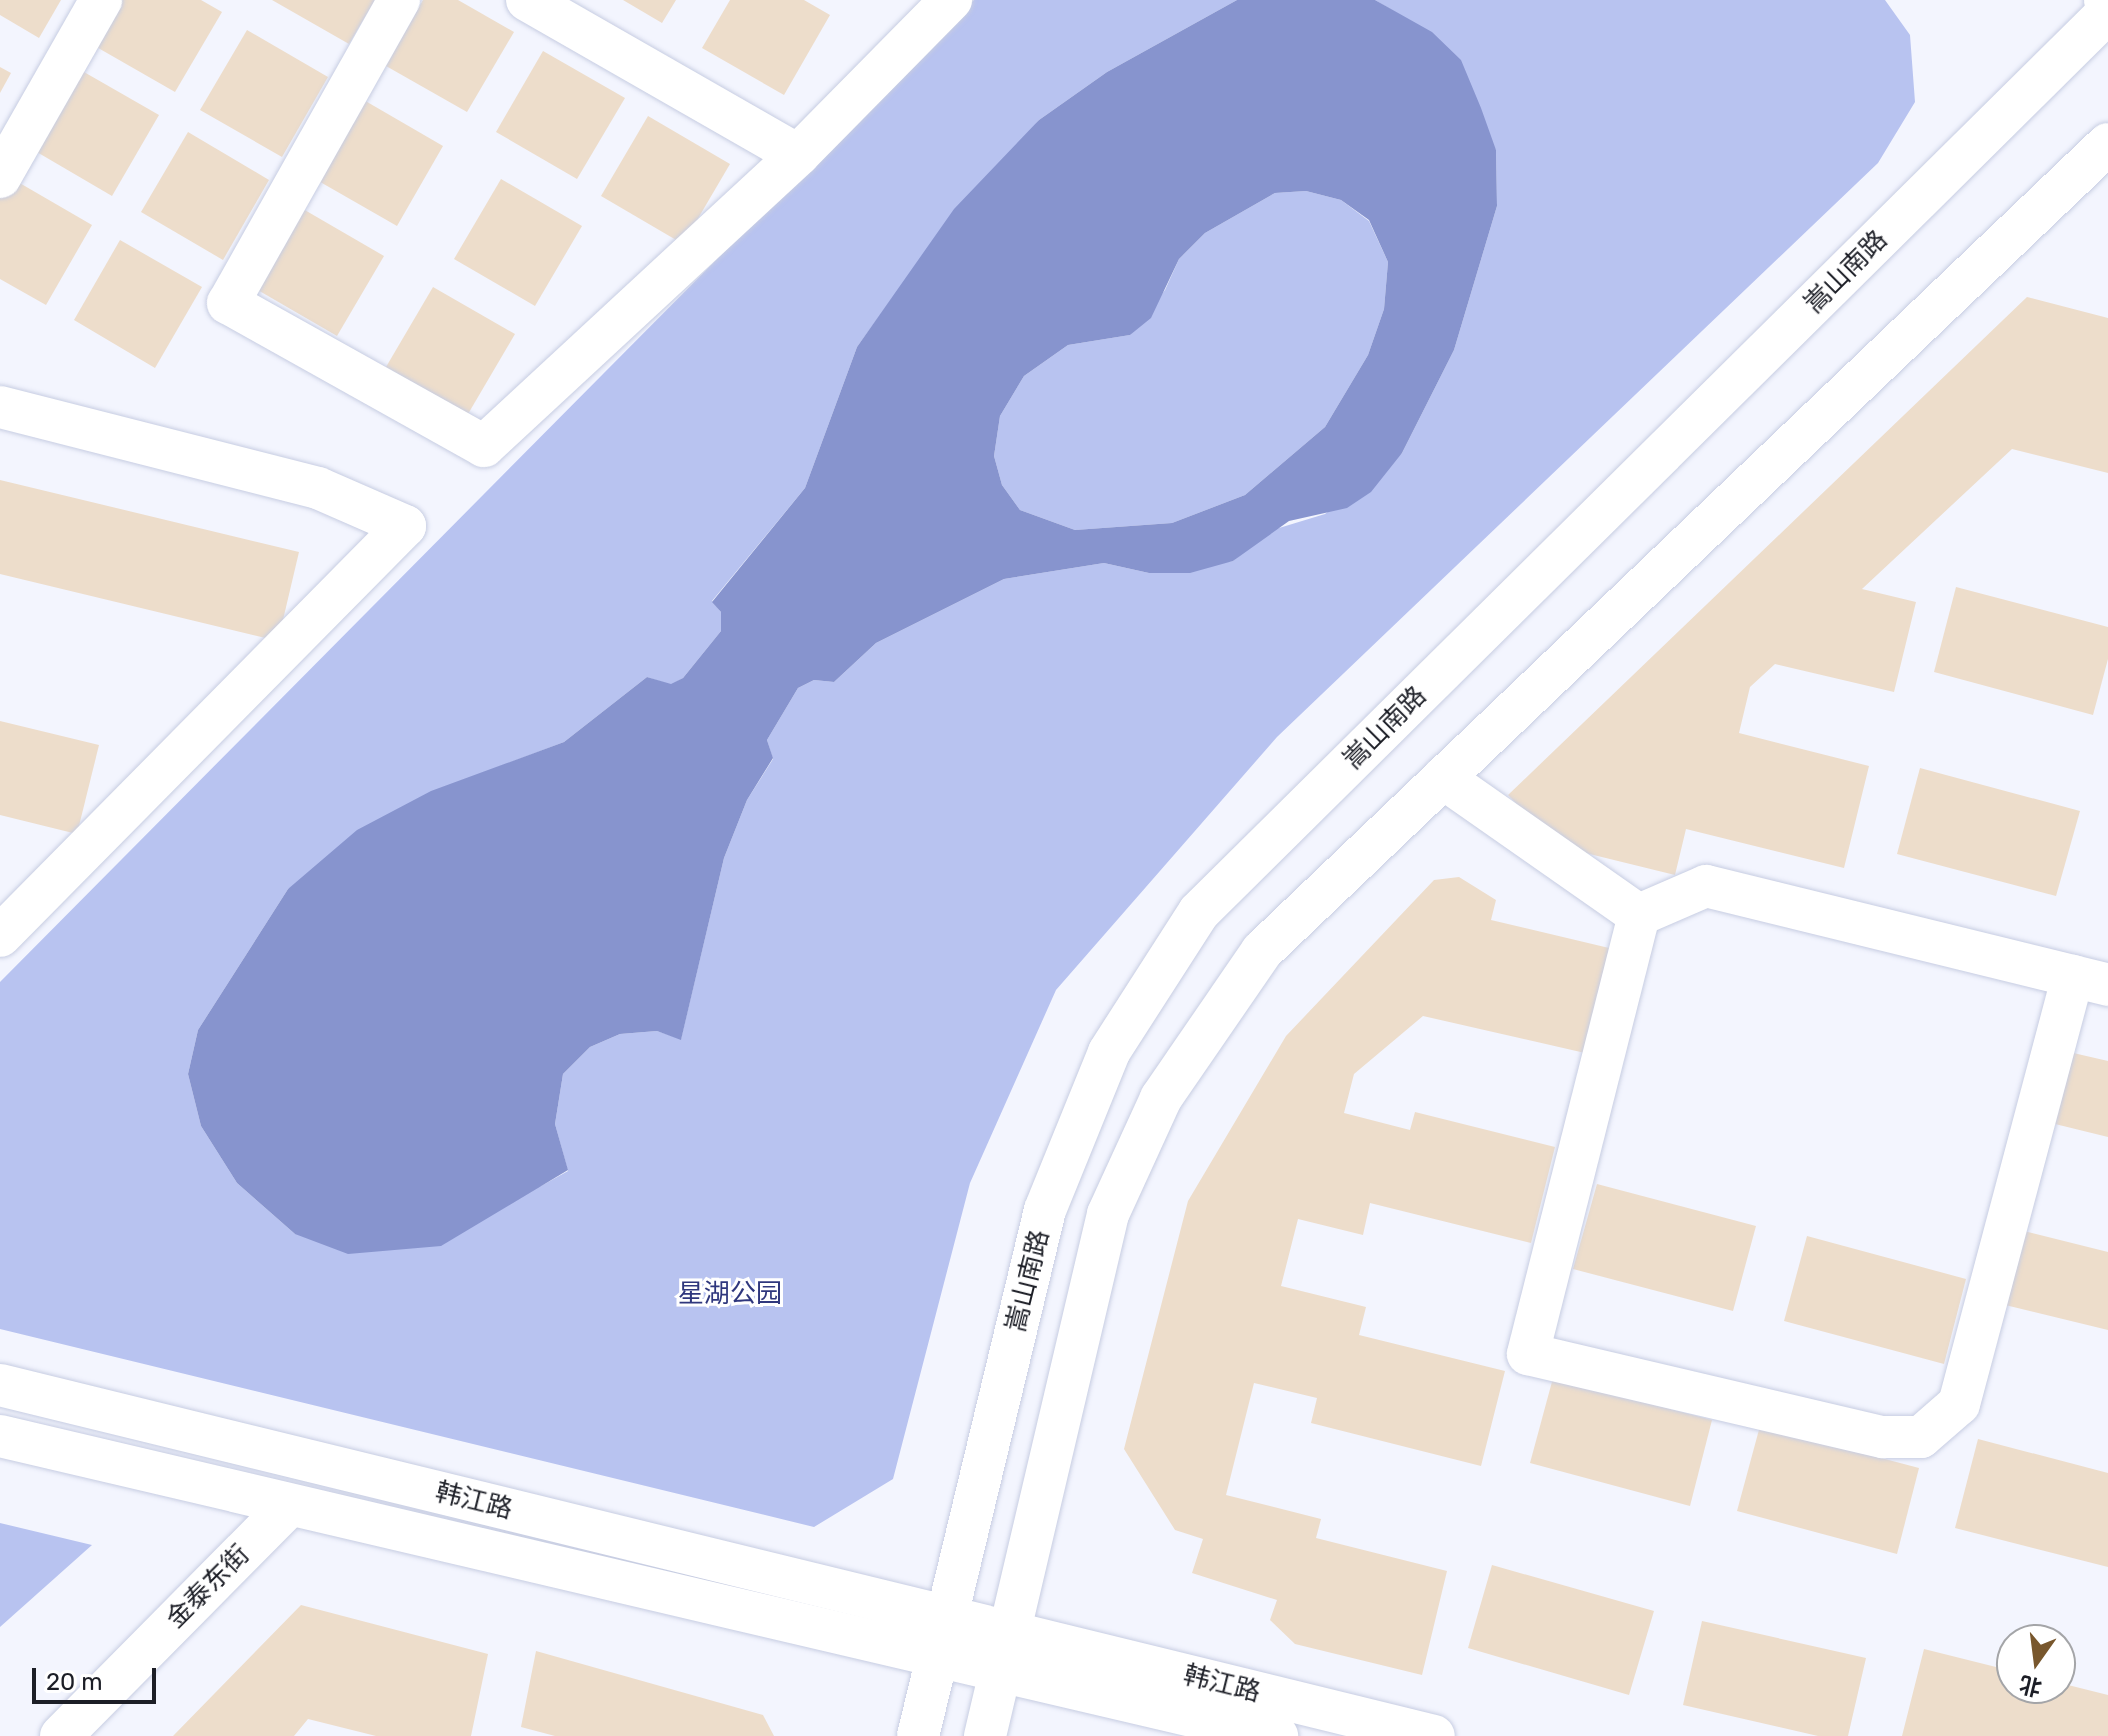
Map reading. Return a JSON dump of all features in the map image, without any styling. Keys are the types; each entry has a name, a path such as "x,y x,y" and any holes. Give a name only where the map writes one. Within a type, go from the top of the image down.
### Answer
{"street":[{"path":"0,177 101,0"},
{"path":"399,0 228,303 484,446 798,155 951,0"},
{"path":"527,0 798,155"},
{"name":"嵩山南路","path":"943,1634 1045,1210 1109,1052 1199,912 2108,12"},
{"path":"985,1736 1108,1214 1161,1098 1262,951 2108,144"},
{"path":"0,407 318,488 405,526 0,936"},
{"path":"1443,778 1639,915"},
{"path":"1706,886 2090,981 1959,1404 1921,1437 1883,1437 1528,1354 1639,915 1706,886"},
{"name":"韩江路","path":"0,1385 1006,1650 1434,1736"},
{"name":"韩江路","path":"0,1436 289,1506 943,1634"},
{"name":"金泰东街","path":"61,1736 289,1506"},
{"path":"918,1736 943,1634"},
{"name":"韩江路","path":"1006,1650 1277,1736"}],"green space":[{"name":"星湖公园","path":"974,0 1237,0 1107,72 1039,120 893,297 857,347 805,488 712,601 721,612 721,631 683,678 671,685 647,677 564,742 498,767 288,889 198,1030 188,1074 201,1126 237,1183 295,1234 541,1186 568,1171 555,1124 563,1074 590,1047 620,1034 657,1031 681,1039 724,858 747,800 773,759 767,740 798,688 814,680 834,682 876,643 1004,579 1104,563 1149,573 1233,561 1269,531 1325,514 1402,453 1454,350 1497,206 1496,150 1400,15 1375,0 1885,0 1910,35 1915,102 1878,163 1277,737 1056,990 970,1183 893,1479 814,1527 0,1329 0,982"},
{"path":"1306,191 1341,200 1369,221 1388,262 1384,309 1368,355 1325,427 1245,495 1172,523 1075,530 1020,510 1002,485 994,456 1000,416 1024,376 1068,345 1130,335 1165,290 1179,259 1205,233 1275,193"},
{"path":"0,1523 92,1545 0,1627"}],"shaded area":[{"path":"1237,0 1375,0 1432,32 1461,60 1496,150 1497,206 1454,350 1402,453 1371,492 1347,508 1289,521 1233,561 1190,573 1149,573 1104,563 1004,579 876,643 834,682 814,680 798,688 767,740 773,758 747,800 724,858 681,1040 657,1031 620,1034 590,1047 563,1074 555,1124 568,1170 441,1246 348,1254 295,1234 237,1183 201,1126 188,1074 198,1030 288,889 357,830 431,791 564,742 647,677 671,684 683,678 721,631 721,612 712,602 805,488 857,347 954,209 1039,120 1107,72","holes":["1306,191 1341,200 1369,220 1388,262 1384,309 1368,355 1325,427 1245,495 1172,523 1075,530 1020,510 1002,485 994,456 1000,416 1024,376 1068,345 1130,335 1151,318 1179,259 1205,233 1275,193"]}],"building":[{"path":"0,0 61,0 39,38 0,15"},
{"path":"119,0 201,0 222,12 175,92 93,45"},
{"path":"272,0 375,0 349,44"},
{"path":"423,0 458,0 514,32 467,112 386,66"},
{"path":"623,0 676,0 662,23"},
{"path":"730,0 804,0 830,15 784,95 702,48"},
{"path":"247,30 328,77 282,157 200,110"},
{"path":"543,51 625,98 577,179 496,132"},
{"path":"0,67 11,73 0,93"},
{"path":"77,68 159,115 112,196 30,148"},
{"path":"362,99 443,146 397,226 315,179"},
{"path":"648,116 730,164 683,244 601,196"},
{"path":"188,132 269,180 223,260 141,212"},
{"path":"11,178 92,225 46,305 0,279 0,196"},
{"path":"501,179 582,226 535,306 454,259"},
{"path":"303,209 384,256 337,336 256,289"},
{"path":"120,240 202,287 155,368 74,320"},
{"path":"433,287 515,334 468,414 386,367"},
{"path":"2027,297 2108,318 2108,473 2012,449 1862,589 1916,602 1894,692 1775,664 1750,687 1739,733 1869,766 1844,868 1686,829 1675,875 1557,846 1508,795"},
{"path":"0,480 299,552 278,641 0,574"},
{"path":"1956,587 2108,627 2108,659 2093,715 1934,672"},
{"path":"0,721 99,745 77,834 0,815"},
{"path":"1920,768 2080,811 2056,896 1897,854"},
{"path":"1459,877 1496,900 1491,920 1609,948 1585,1053 1423,1016 1354,1074 1344,1113 1410,1130 1415,1112 1555,1147 1531,1243 1370,1203 1363,1235 1298,1219 1281,1286 1366,1307 1359,1335 1505,1371 1481,1466 1311,1423 1317,1398 1254,1383 1226,1495 1321,1519 1316,1538 1447,1571 1422,1675 1295,1644 1270,1620 1277,1600 1192,1573 1203,1539 1175,1530 1124,1449 1188,1201 1286,1036 1434,880"},
{"path":"2069,1052 2108,1061 2108,1137 2051,1123"},
{"path":"1597,1184 1756,1226 1733,1311 1573,1269"},
{"path":"2016,1229 2108,1252 2108,1330 1997,1303"},
{"path":"1807,1236 1966,1279 1944,1364 1784,1321"},
{"path":"1553,1378 1712,1420 1690,1506 1530,1463"},
{"path":"1760,1426 1919,1468 1897,1554 1737,1511"},
{"path":"1978,1439 2108,1473 2108,1567 1955,1528"},
{"path":"1492,1565 1654,1611 1629,1695 1468,1648"},
{"path":"301,1605 488,1654 471,1736 376,1736 308,1719 294,1736 173,1736"},
{"path":"1702,1621 1866,1658 1848,1736 1818,1736 1683,1705"},
{"path":"1924,1649 1996,1667 1996,1704 2076,1704 2076,1687 2108,1695 2108,1736 1902,1736"},
{"path":"536,1651 763,1715 774,1736 555,1736 521,1727"}]}
